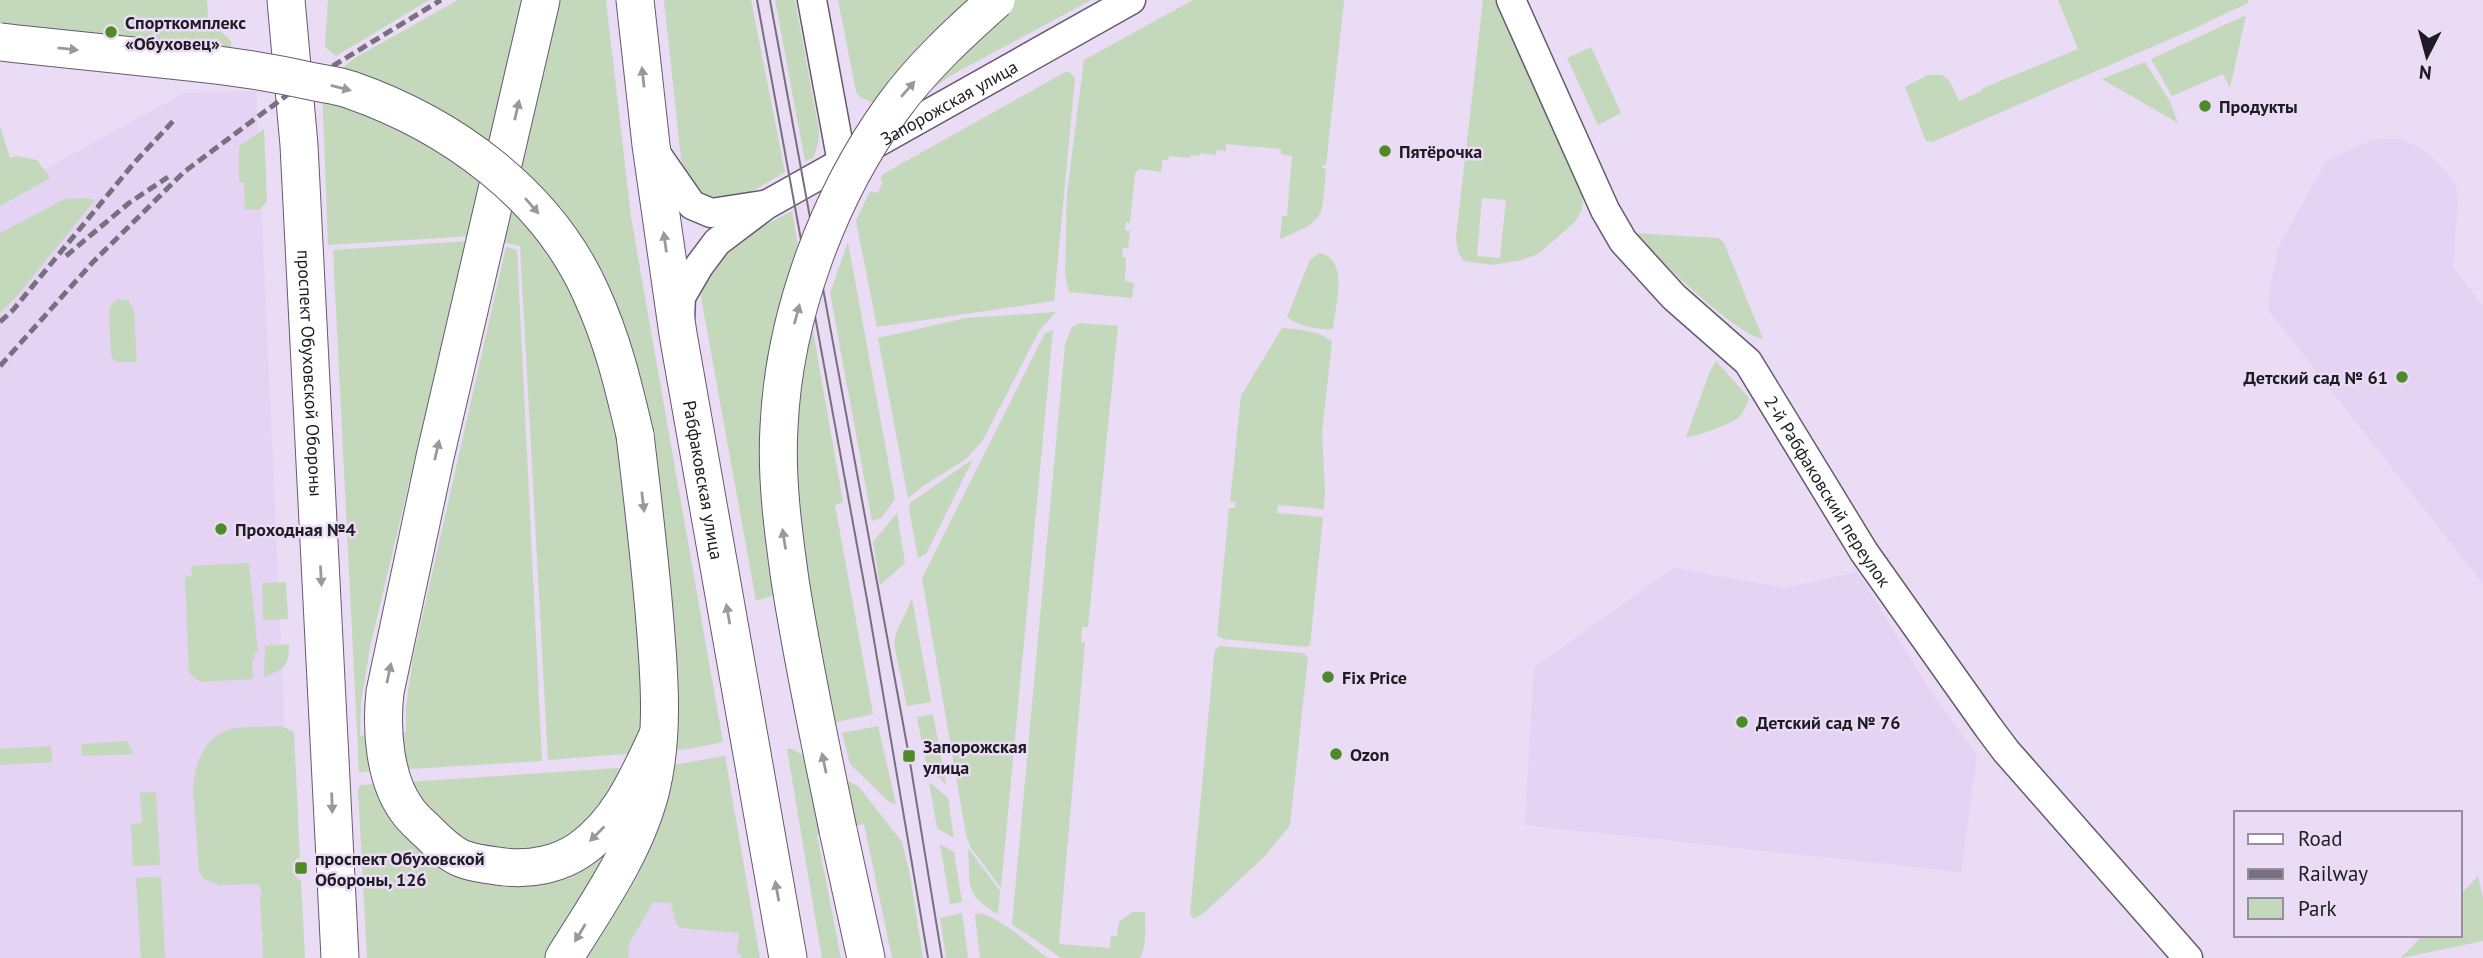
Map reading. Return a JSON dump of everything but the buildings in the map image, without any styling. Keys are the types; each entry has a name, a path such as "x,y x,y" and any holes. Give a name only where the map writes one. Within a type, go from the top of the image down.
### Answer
{"main road":[{"name":"проспект Обуховской Обороны","path":"286,0 299,145 340,958"},
{"path":"299,145 310,0"},
{"path":"541,0 435,457 382,714 383,740 393,780 406,810 441,845 461,858 487,865 522,869 553,863 580,850 600,832 628,799 659,735"},
{"name":"Рабфаковская улица","path":"635,0 650,145 678,334 788,958"},
{"path":"866,958 798,635 782,524 779,427 789,346 810,266 853,170 894,106 950,41 996,0"},
{"path":"0,43 254,69 350,89 412,116 467,148 512,182 572,258 590,291 615,350 635,435 651,573 660,690 659,735 651,788 637,831 615,874 564,958"}],"street":[{"path":"813,0 842,163"},
{"name":"Запорожская улица","path":"766,205 1132,0"},
{"name":"2-й Рабфаковский переулок","path":"1510,0 1605,210 1623,241 1674,298 1748,362 1864,552 1987,727 2188,958"},
{"path":"650,145 692,205 711,213 766,205"},
{"path":"678,334 681,297 699,266 717,242 766,205"}],"shaded area":[{"path":"256,91 295,958 0,958 0,194 184,93"},
{"name":"Детский сад № 61","path":"2399,139 2422,149 2455,183 2458,195 2453,267 2483,306 2483,584 2269,311 2278,248 2326,161 2372,140"},
{"name":"Детский сад № 76","path":"1674,568 1785,588 1858,572 1929,689 1977,755 1961,872 1525,825 1534,668"},
{"path":"647,885 740,923 748,958 614,958"}],"green space":[{"name":"Спорткомплекс «Обуховец»","path":"0,0 207,0 208,19 231,41 232,53 0,39"},
{"path":"328,0 429,0 336,56 325,47"},
{"path":"458,0 525,0 471,236 328,245 322,87 353,59"},
{"path":"556,0 606,0 631,217 723,742 689,749 548,760 520,246 502,242"},
{"path":"664,0 751,0 785,172 737,200 706,200 682,168"},
{"path":"775,0 795,0 819,131 813,158 805,161"},
{"path":"838,0 1091,0 950,76 898,114 860,97 856,92"},
{"path":"1193,0 1344,0 1326,165 1322,165 1322,168 1326,169 1322,208 1307,227 1280,239 1282,216 1287,216 1292,156 1281,154 1281,149 1226,144 1226,151 1216,150 1216,155 1200,153 1199,156 1191,155 1190,158 1169,156 1168,160 1162,160 1161,172 1139,169 1135,174 1130,223 1126,222 1125,230 1130,231 1128,248 1123,248 1122,257 1126,257 1125,281 1134,283 1132,298 1069,292 1065,275 1067,193 1084,60"},
{"path":"1483,0 1506,0 1579,178 1582,210 1575,222 1538,254 1522,260 1493,265 1464,261 1458,253 1456,238","holes":["1482,198 1506,200 1500,258 1477,256"]},
{"path":"2058,0 2249,0 2248,3 2191,30 1932,142 1926,141 1905,87 1927,75 1942,75 1949,80 1959,101 1982,91 1981,89 2078,49"},
{"path":"2246,15 2230,88 2223,74 2172,96 2151,59"},
{"path":"1591,47 1621,113 1598,125 1567,58"},
{"path":"2145,62 2170,102 2178,123 2102,79"},
{"path":"1067,71 1075,77 1054,301 877,327 856,221 870,191 878,193 883,174"},
{"path":"0,126 10,158 16,156 37,160 50,178 0,206"},
{"path":"264,129 267,201 260,209 245,210 244,183 239,182 239,146"},
{"path":"65,199 95,200 0,313 0,233"},
{"path":"792,211 843,502 835,505 873,714 810,728 780,593 756,601 701,297 704,281 721,255 748,234"},
{"path":"1633,233 1719,238 1724,243 1763,339 1716,310"},
{"path":"469,241 464,252 370,647 361,703 360,736 406,732 406,707 413,658 506,247 517,250 542,761 359,772 333,250"},
{"path":"848,242 895,499 881,518 872,521 830,293"},
{"path":"1319,253 1329,257 1338,273 1333,329 1308,327 1287,317 1310,260"},
{"path":"118,299 129,301 134,311 137,362 116,362 111,356 109,311"},
{"path":"1056,312 1039,331 983,440 966,459 908,498 878,338 966,318"},
{"path":"1079,323 1118,326 1088,627 1082,627 1081,642 1085,642 1059,944 1110,948 1111,936 1117,936 1119,922 1133,912 1145,912 1145,942 1140,958 1061,958 1012,924 1065,344 1072,327"},
{"path":"1282,328 1315,333 1332,342 1322,431 1324,509 1278,505 1277,513 1323,517 1310,645 1306,647 1224,639 1217,636 1229,508 1235,508 1236,502 1230,501 1241,396"},
{"path":"1053,330 1001,888 971,848 966,835 922,578 1045,333"},
{"path":"1716,361 1749,398 1742,414 1734,421 1705,433 1686,437 1710,371"},
{"path":"973,459 926,554 918,558 910,503"},
{"path":"897,513 905,563 880,585 873,542"},
{"path":"249,563 258,652 253,653 253,679 200,682 189,673 185,577 192,576 191,566"},
{"path":"286,582 288,619 263,620 262,583"},
{"path":"912,599 931,702 907,706 894,644 896,633"},
{"path":"289,644 284,666 264,677 265,646"},
{"path":"1220,646 1303,653 1308,657 1290,825 1266,855 1194,919 1190,914 1214,656 1215,650"},
{"path":"933,714 946,784 927,768 917,717"},
{"path":"281,726 294,732 300,858 296,859 297,879 301,880 305,958 263,958 262,896 259,884 219,885 204,879 199,872 193,787 202,754 211,740 225,731 244,727"},
{"path":"878,726 896,804 889,802 850,764 842,733"},
{"path":"127,741 134,754 82,756 81,744"},
{"path":"51,746 52,762 0,765 0,749"},
{"path":"787,749 792,749 859,787 902,842 923,958 892,958 864,824 817,835 841,958 822,958"},
{"path":"725,756 760,958 740,958 741,954 737,953 739,933 680,928 671,903 653,902 629,944 628,958 367,958 358,789 361,785 679,764"},
{"path":"929,782 948,798 954,838 937,828"},
{"path":"156,792 160,865 133,866 131,824 142,823 140,793"},
{"path":"940,844 954,852 962,902 950,904"},
{"path":"968,848 1000,891 998,914 974,894 970,880"},
{"path":"2478,876 2483,898 2483,941 2401,958 2421,937 2462,937 2462,893"},
{"path":"161,877 165,958 141,958 136,878"},
{"path":"962,913 968,958 946,958 940,918"},
{"path":"977,913 1004,925 1048,958 980,958 975,916"}],"tram line":[{"path":"757,0 868,605 928,958"},
{"path":"770,0 909,756 942,958"}],"railway":[{"path":"0,366 93,262 184,172 295,89 441,0"},
{"path":"0,322 13,310 134,163 176,118"},
{"path":"66,256 129,203 168,177"}],"place":[{"name":"Спорткомплекс «Обуховец»","path":"111,32"},
{"name":"Продукты","path":"2205,106"},
{"name":"Пятёрочка","path":"1385,151"},
{"name":"Детский сад № 61","path":"2402,377"},
{"name":"Проходная №4","path":"221,529"},
{"name":"Fix Price","path":"1328,677"},
{"name":"Детский сад № 76","path":"1742,722"},
{"name":"Ozon","path":"1336,754"},
{"name":"Запорожская улица","path":"909,756"},
{"name":"проспект Обуховской Обороны, 126","path":"301,868"}]}
